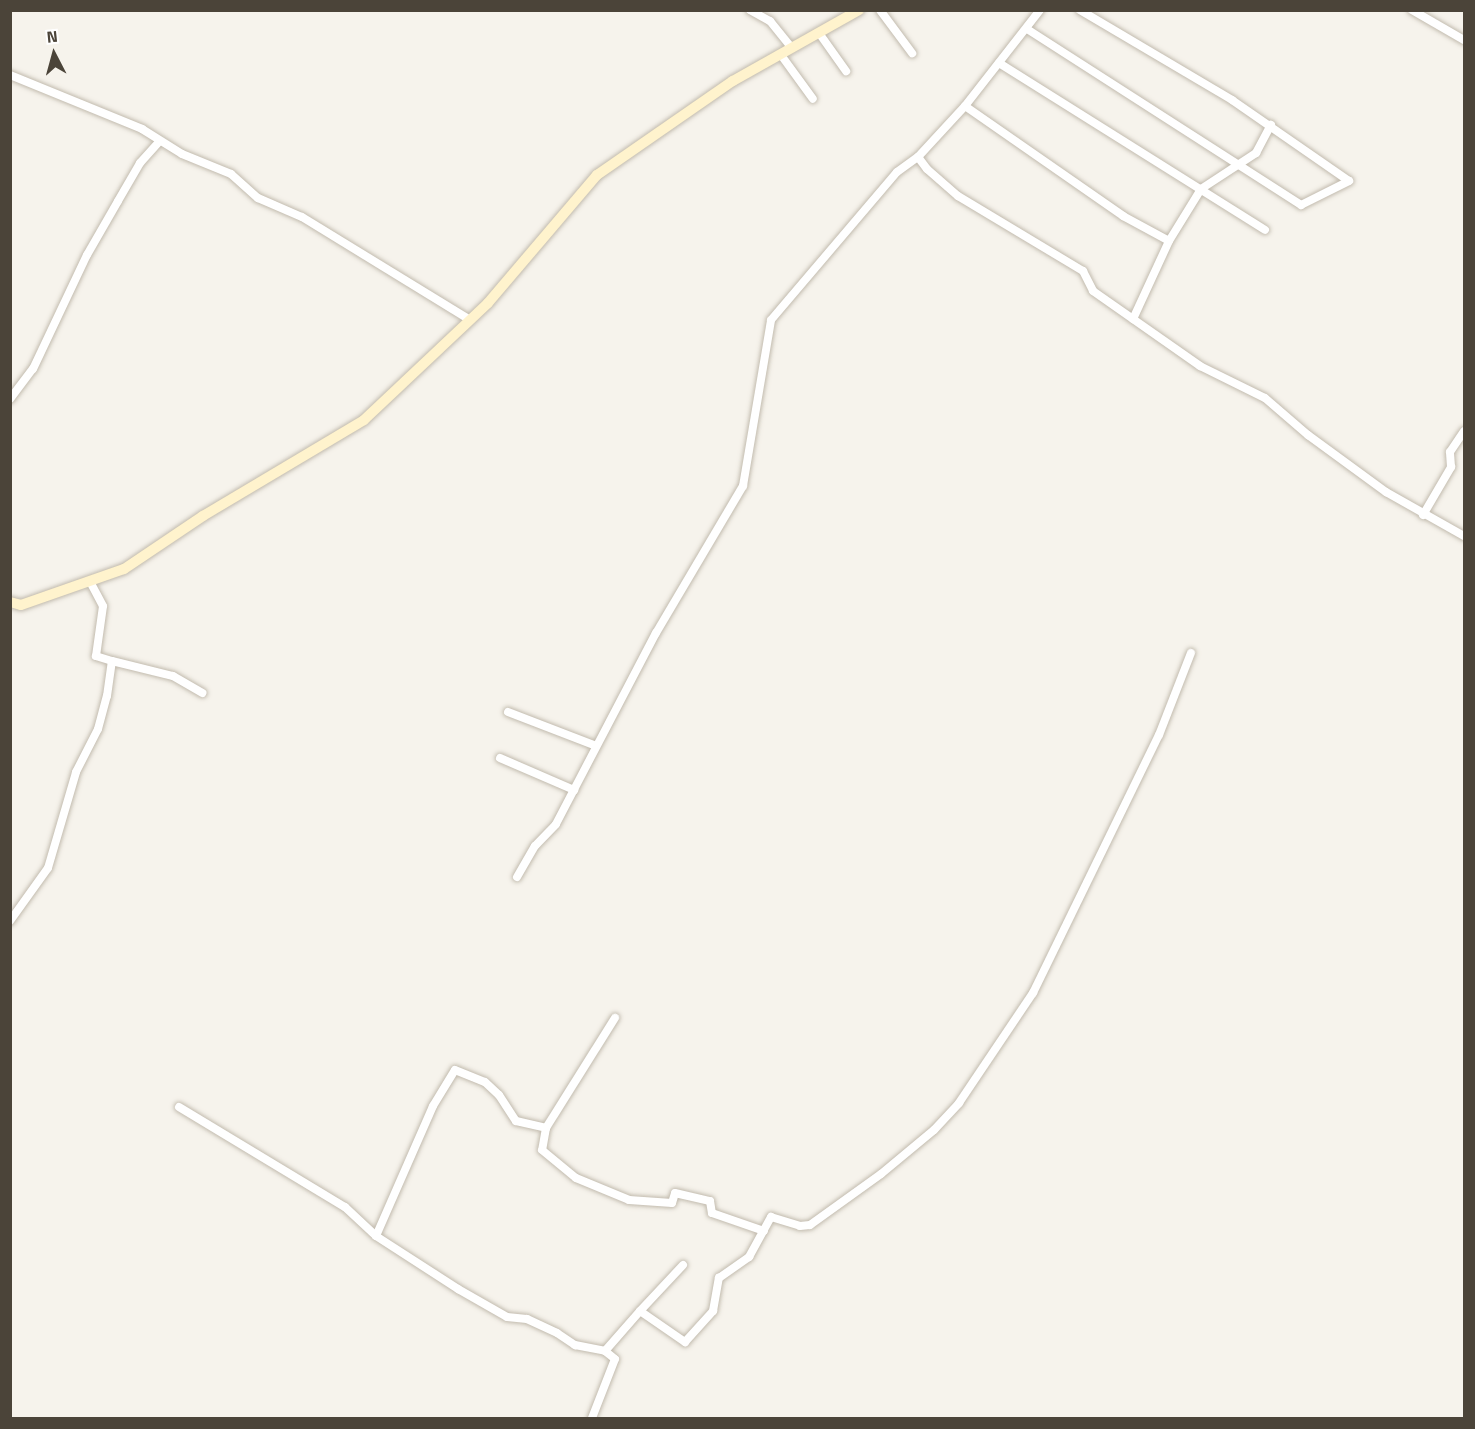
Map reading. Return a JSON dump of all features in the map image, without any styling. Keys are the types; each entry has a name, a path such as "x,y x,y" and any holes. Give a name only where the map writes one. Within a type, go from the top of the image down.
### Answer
{"street":[{"path":"750,10 770,21 792,48"},
{"path":"10,602 21,605 124,569 203,516 364,420 470,320 597,175 733,81 860,10"},
{"path":"880,10 912,53"},
{"path":"517,877 535,846 556,824 656,633 743,486 771,320 897,172 918,157 965,106 1028,29 1040,10"},
{"path":"1028,29 1301,205 1349,181 1300,150 1271,126 1080,10"},
{"path":"1412,10 1440,30 1464,40"},
{"path":"819,33 846,71"},
{"path":"781,55 813,99"},
{"path":"999,63 1265,230"},
{"path":"10,75 142,129 159,142 231,174 258,198 302,217 470,320"},
{"path":"965,106 1123,216 1169,241"},
{"path":"1133,319 1169,241 1201,189 1256,153 1271,126"},
{"path":"10,399 33,369 87,255 117,201 140,163 159,142"},
{"path":"918,157 958,196 1083,270 1093,291 1200,366 1265,398 1308,435 1423,515 1464,536"},
{"path":"1423,515 1451,467 1450,452 1464,431"},
{"path":"90,582 104,606 96,656 173,676 202,693"},
{"path":"640,1311 685,1342 713,1311 719,1278 749,1257 771,1217 800,1226 810,1225 881,1174 934,1130 959,1102 1033,993 1159,735 1191,653"},
{"path":"10,921 48,868 76,772 98,729 112,661"},
{"path":"508,712 596,747"},
{"path":"500,758 574,790"},
{"path":"615,1018 546,1128 542,1150 576,1178 629,1200 672,1203 675,1193 710,1201 712,1213 764,1231"},
{"path":"376,1236 433,1106 455,1070 485,1082 499,1095 516,1121 546,1128"},
{"path":"179,1107 345,1207 376,1236 399,1248 432,1274 507,1317 527,1319 575,1346 605,1350 615,1359 592,1419"},
{"path":"605,1350 683,1265"}]}
